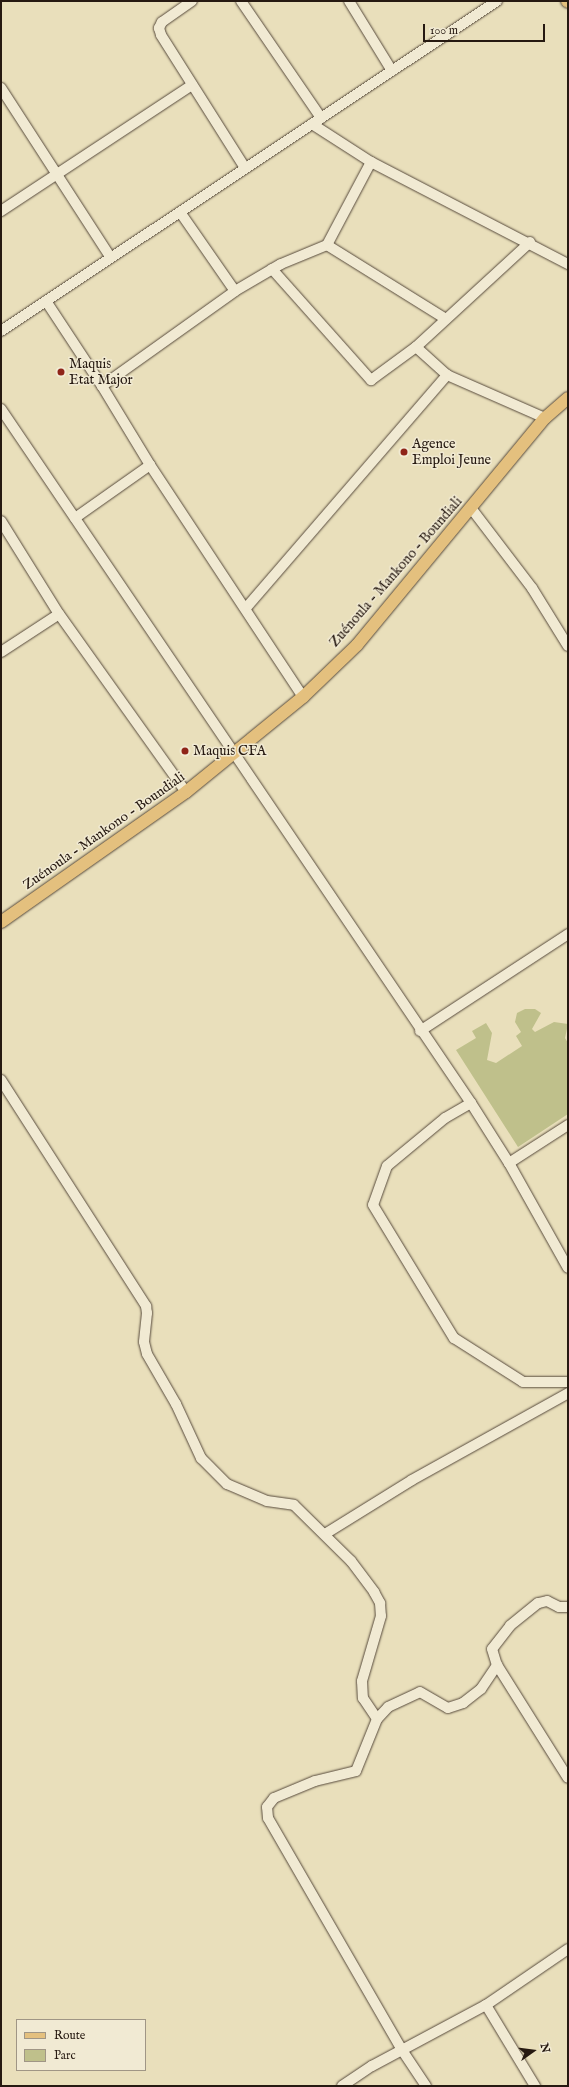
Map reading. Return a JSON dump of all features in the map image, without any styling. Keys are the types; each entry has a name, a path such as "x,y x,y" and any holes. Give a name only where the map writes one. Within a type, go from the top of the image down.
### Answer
{"main road":[{"name":"Zuénoula - Mankono - Boundiali","path":"1,922 186,792 236,753 303,697 357,646 545,418 568,398"}],"street":[{"path":"192,1 162,22 159,28 192,85 245,168"},
{"path":"241,1 321,118"},
{"path":"348,1 392,71"},
{"path":"1,331 497,1"},
{"path":"1,211 192,85"},
{"path":"1,88 111,258"},
{"path":"312,124 370,162 530,242 568,264"},
{"path":"102,386 235,291 272,269 327,245 370,162"},
{"path":"180,212 235,291"},
{"path":"272,269 371,380 416,347 530,242"},
{"path":"327,245 446,319"},
{"path":"46,301 102,386 150,465 246,608 303,697"},
{"path":"416,347 447,374 545,418"},
{"path":"246,608 447,374"},
{"path":"1,409 236,753 420,1031 471,1103 509,1163 567,1262"},
{"path":"75,518 150,465"},
{"path":"471,508 532,588 568,646"},
{"path":"1,521 59,614 186,792"},
{"path":"1,652 59,614"},
{"path":"420,1031 568,934"},
{"path":"1,1080 146,1306 147,1313 144,1342 147,1354 176,1404 201,1458 227,1484 268,1502 294,1505 351,1561 380,1603 381,1616 362,1681 363,1698 377,1719"},
{"path":"471,1103 445,1118 387,1166 373,1204 454,1338 523,1382 568,1382"},
{"path":"509,1163 568,1124"},
{"path":"325,1534 412,1480 568,1394"},
{"path":"568,1606 559,1608 548,1601 538,1603 519,1617 492,1649 498,1666 568,1778"},
{"path":"426,2086 402,2050 268,1818 267,1807 274,1798 316,1781 356,1771 377,1719 388,1707 420,1692 448,1708 463,1703 481,1689 498,1666"},
{"path":"342,2086 402,2050 486,2006 567,1952"},
{"path":"486,2006 535,2086"}],"green space":[{"path":"525,1009 535,1009 541,1013 532,1029 535,1032 554,1022 568,1024 565,1038 568,1043 568,1114 518,1147 456,1050 476,1038 472,1031 486,1023 492,1033 487,1060 496,1063 522,1046 516,1036 521,1032 515,1022 517,1013"}],"place":[{"name":"Maquis Etat Major","path":"61,372"},
{"name":"Agence Emploi Jeune","path":"404,452"},
{"name":"Maquis CFA","path":"185,751"}]}
